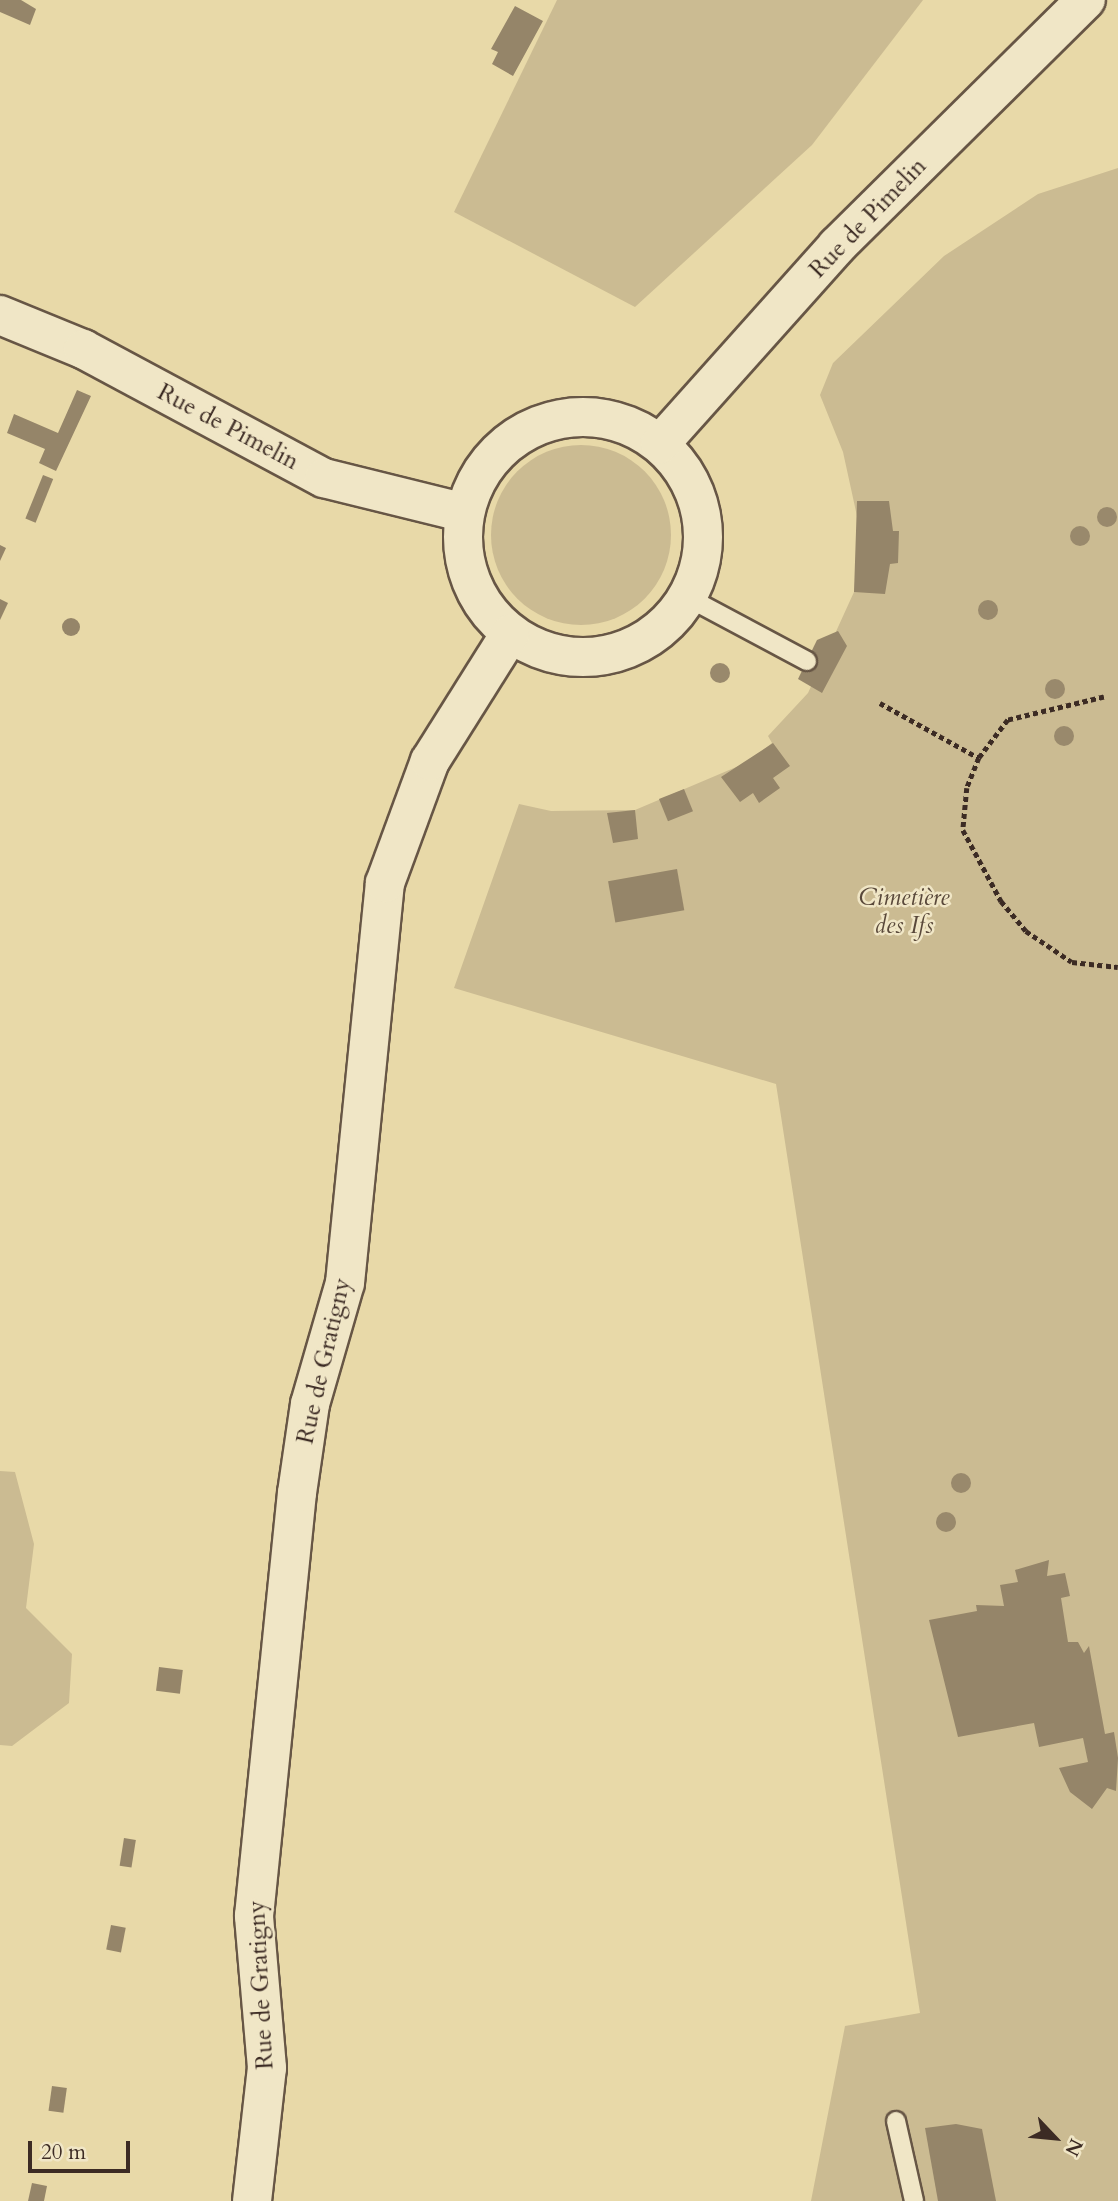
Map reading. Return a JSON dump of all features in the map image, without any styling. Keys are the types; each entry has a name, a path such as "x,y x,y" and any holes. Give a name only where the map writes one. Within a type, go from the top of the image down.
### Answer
{"street":[{"name":"Rue de Pimelin","path":"660,444 837,246 1086,0"},
{"name":"Rue de Pimelin","path":"0,315 83,349 324,478 465,513"},
{"path":"584,416 624,423 660,444 684,470 698,500 704,534 687,597 659,630 625,650 585,658 546,652 510,634 470,580 465,513 480,474 507,443 544,423 584,416"},
{"name":"Rue de Gratigny","path":"252,2201 267,2068 254,1916 297,1493 310,1404 345,1283 386,883 430,761 510,634"}],"lane":[{"path":"687,597 807,661"},
{"path":"896,2121 914,2201"}],"path":[{"path":"1104,697 1008,720 979,758 967,788 963,831 1000,901 1053,953 1093,968 1118,967"},
{"path":"880,702 979,758"}],"green space":[{"path":"557,0 923,0 812,145 635,307 454,212"},
{"name":"Cimetière des Ifs","path":"1118,168 1118,2201 811,2201 845,2026 920,2013 776,1084 454,988 519,804 551,811 635,810 748,762 772,743 768,736 808,693 854,592 860,530 843,452 820,395 833,363 944,256 1038,194"},
{"path":"581,445 599,446 616,452 645,471 664,500 670,517 670,553 664,570 645,599 616,618 599,624 581,625 563,624 546,618 517,599 498,570 492,553 491,535 492,517 498,500 517,471 546,452 563,446"},
{"path":"0,1471 15,1472 34,1544 26,1608 72,1654 69,1703 12,1746 0,1745"}],"building":[{"path":"0,0 21,0 36,9 30,25 0,12"},
{"path":"515,6 543,21 513,76 492,64 498,52 491,49"},
{"path":"77,390 91,396 56,471 39,463 45,449 7,433 14,414 58,433"},
{"path":"43,475 53,479 36,523 25,519"},
{"path":"857,501 889,501 893,531 899,531 898,563 890,564 885,594 854,592"},
{"path":"0,545 6,548 0,561"},
{"path":"0,599 8,603 0,620"},
{"path":"71,618 77,621 80,627 77,633 71,636 65,633 62,627 65,621"},
{"path":"838,631 847,646 822,693 798,679 817,640"},
{"path":"773,743 790,766 773,778 780,788 759,803 753,793 740,802 721,777"},
{"path":"684,789 693,811 668,821 659,799"},
{"path":"635,810 638,839 613,843 607,813"},
{"path":"677,869 684,910 615,923 608,881"},
{"path":"1049,1560 1047,1576 1065,1573 1070,1596 1061,1598 1068,1642 1078,1642 1084,1653 1089,1646 1105,1734 1114,1732 1118,1758 1116,1791 1107,1788 1092,1809 1070,1792 1059,1768 1088,1762 1083,1738 1039,1747 1034,1723 958,1737 929,1620 977,1611 976,1605 1004,1606 1000,1585 1018,1582 1015,1570"},
{"path":"159,1667 183,1670 180,1694 156,1691"},
{"path":"124,1838 136,1840 131,1868 120,1866"},
{"path":"111,1925 126,1928 121,1952 106,1950"},
{"path":"52,2086 67,2088 63,2113 49,2111"},
{"path":"956,2124 982,2129 996,2201 938,2201 925,2128"},
{"path":"32,2183 47,2186 44,2201 28,2201"}]}
